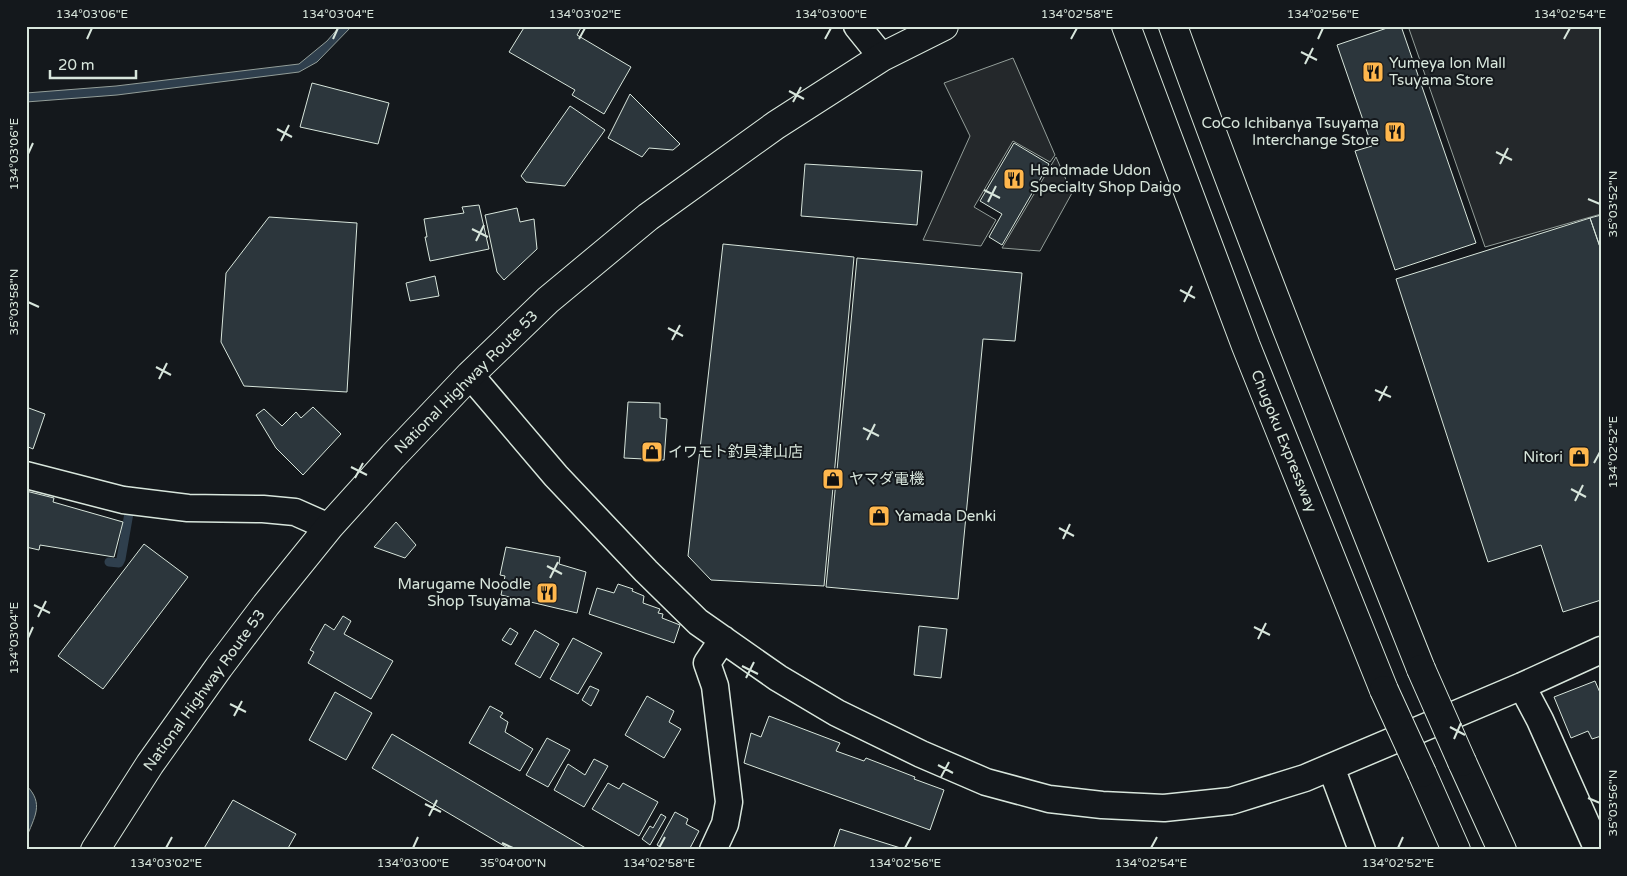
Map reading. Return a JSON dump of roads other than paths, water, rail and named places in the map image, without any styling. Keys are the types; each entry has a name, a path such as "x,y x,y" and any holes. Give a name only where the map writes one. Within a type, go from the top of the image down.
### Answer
{"highway":[{"name":"National Highway Route 53","path":"96,850 150,764 219,667 329,528 392,456 470,375 548,300 648,217 776,125 882,57 944,26"},
{"path":"1173,26 1227,176 1285,327 1421,669 1502,850"},
{"path":"1189,26 1239,171 1285,327"},
{"name":"Chugoku Expressway","path":"1119,31 1384,690 1456,850"}],"street":[{"path":"857,26 882,57"},
{"path":"470,375 556,476 646,571 698,622 778,678 837,713 921,754 986,782 1049,799 1102,806 1164,808 1231,801 1306,778 1522,686 1601,650"},
{"path":"26,475 132,501 188,508 263,509 295,512 329,528"},
{"path":"713,850 725,824 729,802 715,686 707,663 722,639"},
{"path":"1522,686 1540,720 1598,850"},
{"path":"1332,767 1362,850"}],"water":[{"path":"340,26 352,26 317,62 299,72 117,95 26,102 26,93 116,86 299,64 327,41"},
{"path":"26,785 35,798 36,811 26,839"}],"waterway":[{"path":"109,562 119,563 121,559 130,507 128,505"}],"place":[{"name":"Yumeya Ion Mall Tsuyama Store","path":"1373,72"},
{"name":"CoCo Ichibanya Tsuyama Interchange Store","path":"1395,132"},
{"name":"Handmade Udon Specialty Shop Daigo","path":"1014,179"},
{"name":"イワモト釣具津山店","path":"652,452"},
{"name":"Nitori","path":"1579,457"},
{"name":"ヤマダ電機","path":"833,479"},
{"name":"Yamada Denki","path":"879,516"},
{"name":"Marugame Noodle Shop Tsuyama","path":"547,593"}]}
